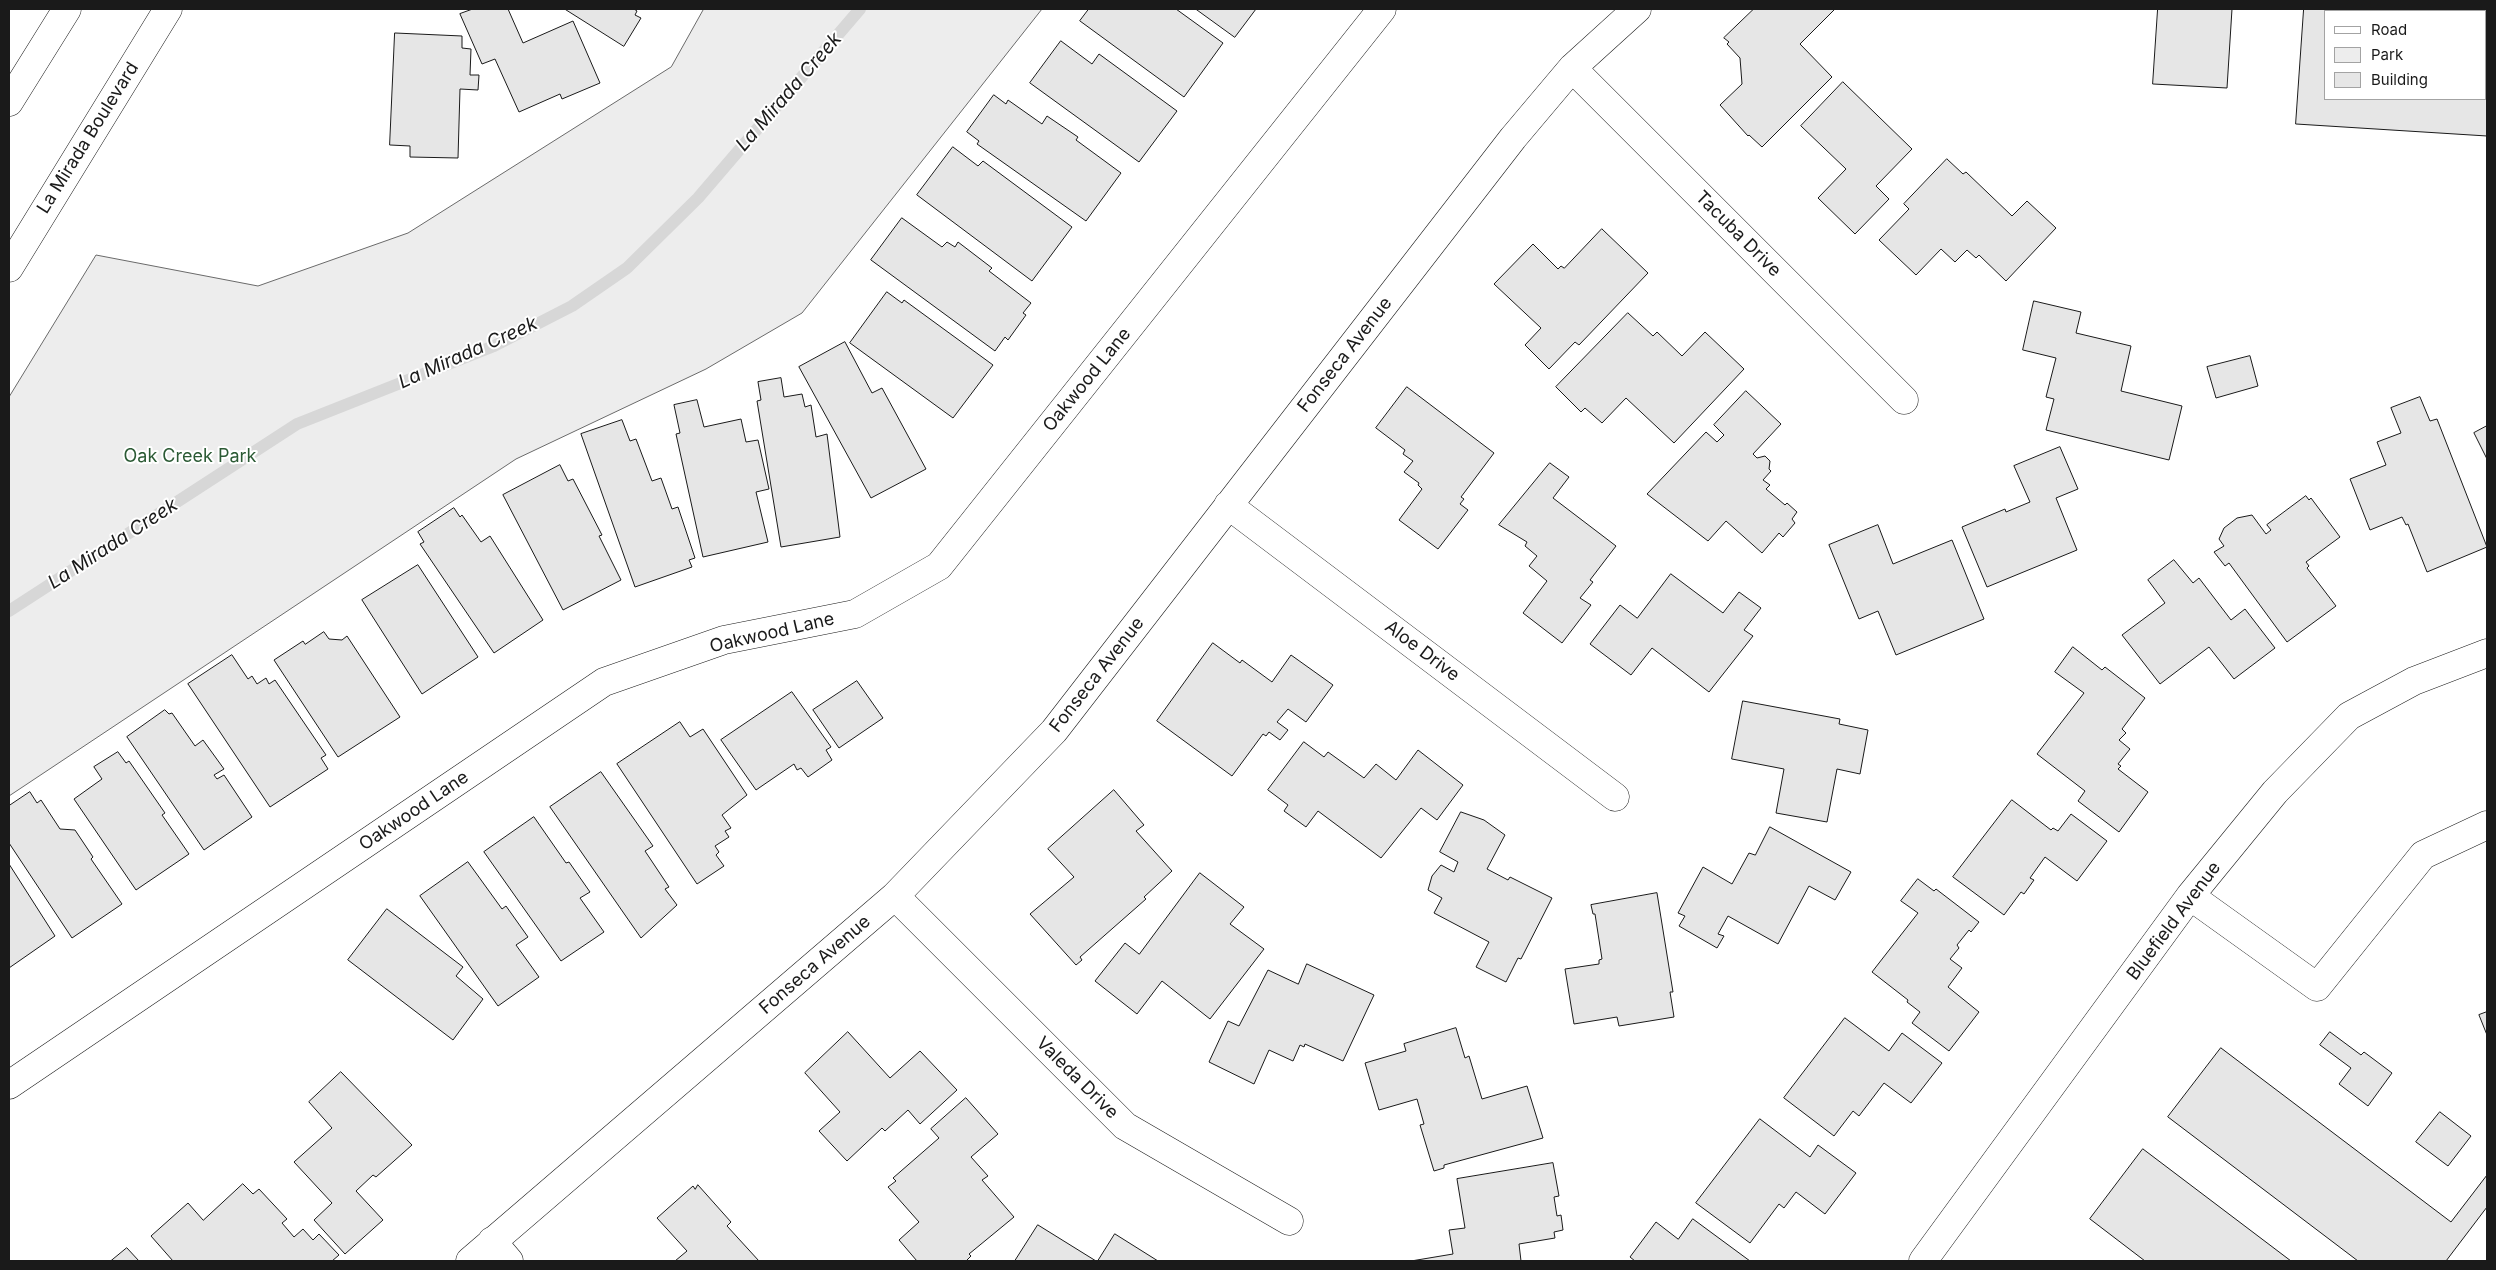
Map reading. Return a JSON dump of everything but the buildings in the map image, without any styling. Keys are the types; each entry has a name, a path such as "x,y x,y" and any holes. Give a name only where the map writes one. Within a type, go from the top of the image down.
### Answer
{"street":[{"path":"9,102 67,9"},
{"name":"La Mirada Boulevard","path":"9,268 168,9"},
{"name":"Oakwood Lane","path":"9,1085 604,682 724,640 854,614 939,566 1382,9"},
{"name":"Fonseca Avenue","path":"470,1261 500,1251 896,896 1054,732 1228,504 1507,146 1572,68 1637,9"},
{"name":"Tacuba Drive","path":"1572,68 1904,400"},
{"name":"Aloe Drive","path":"1228,504 1616,796"},
{"name":"Bluefield Avenue","path":"1923,1261 2190,896 2275,792 2349,716 2414,681 2487,653"},
{"path":"2190,896 2317,986 2423,855 2487,825"},
{"name":"Valeda Drive","path":"896,896 1125,1126 1289,1221"}],"green space":[{"name":"Oak Creek Park","path":"704,9 1042,9 802,313 706,369 516,459 9,796 9,397 96,255 258,286 408,233 671,67"}],"waterway":[{"name":"La Mirada Creek","path":"9,611 297,424 494,346 572,306 627,268 698,198 860,9"}]}
